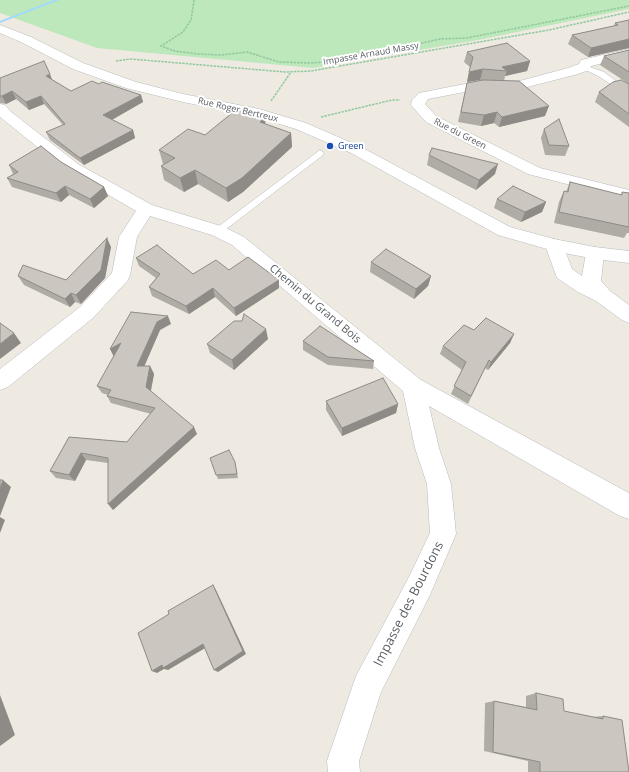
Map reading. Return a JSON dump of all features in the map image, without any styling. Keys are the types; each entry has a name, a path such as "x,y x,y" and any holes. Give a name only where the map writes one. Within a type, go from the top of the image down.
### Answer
{"street":[{"name":"Rue Roger Bertreux","path":"0,29 27,40 78,66 131,85 183,98 259,113 301,126 356,150 504,231 554,245 596,253 629,257"},
{"path":"419,100 424,96 480,84 512,87 573,71 584,67 586,63 629,53"},
{"name":"Rue du Green","path":"419,100 418,105 431,120 534,171 629,195"},
{"name":"Chemin du Grand Bois","path":"0,108 5,114 72,166 146,209 218,231 238,240 413,386 629,507"},
{"path":"0,381 87,312 121,275 128,237 146,209"},
{"path":"554,245 564,273 585,287 603,296 629,315"},
{"path":"596,253 591,282 603,296"},
{"name":"Impasse des Bourdons","path":"344,772 343,761 367,687 419,587 443,534 439,484 427,448 413,386"}],"lane":[{"path":"584,67 601,74 629,94"},
{"path":"218,231 320,153"}],"path":[{"path":"194,0 191,20 183,32 162,46 174,51 198,54 221,55 247,52 279,62 309,63 340,61 440,39 467,38 629,6"},
{"name":"Impasse Arnaud Massy","path":"113,62 131,59 291,72 311,71 549,30 629,12"},
{"path":"259,113 275,96 291,72"},
{"path":"315,119 336,112 392,100 419,100"}],"green space":[{"path":"0,0 629,0 629,9 478,40 313,68 97,48 0,13"}],"building":[{"path":"629,20 629,39 591,48 572,35 618,25 615,23"},
{"path":"507,43 530,61 502,67 507,71 483,69 469,72 473,57 467,52"},
{"path":"629,50 629,72 604,56"},
{"path":"44,61 50,74 46,76 71,91 92,81 99,84 102,82 141,95 103,115 133,130 80,158 46,132 65,124 41,96 26,102 12,91 0,96 0,78"},
{"path":"483,80 519,81 549,106 502,117 497,112 484,115 461,112 467,83"},
{"path":"621,80 629,84 629,114 599,92 613,82"},
{"path":"237,109 265,118 260,122 291,133 242,178 226,188 195,170 180,178 161,166 175,158 159,150 188,129 205,135"},
{"path":"559,119 569,146 549,145 544,129"},
{"path":"41,146 61,162 104,187 90,199 65,186 56,193 7,178 18,172 9,165"},
{"path":"432,148 498,164 479,180 429,155"},
{"path":"570,182 622,195 622,192 629,193 629,227 559,212 564,191 568,192"},
{"path":"513,186 546,202 525,212 497,199"},
{"path":"107,238 101,270 76,295 71,293 65,299 18,276 23,265 66,280"},
{"path":"157,245 193,274 216,260 229,270 248,257 279,280 234,308 213,288 186,306 149,287 160,274 136,258"},
{"path":"386,249 431,276 416,289 371,262"},
{"path":"131,312 168,316 157,322 137,366 150,366 146,387 194,427 108,504 108,458 81,453 69,475 50,471 69,437 127,442 155,408 107,396 111,390 97,386 121,343 110,349"},
{"path":"244,314 266,329 232,360 207,344 234,321 242,321"},
{"path":"486,318 514,334 491,362 489,360 471,396 454,386 466,362 443,346 464,325 474,330"},
{"path":"0,323 14,333 0,344"},
{"path":"320,326 374,361 328,357 303,341"},
{"path":"383,378 398,404 342,428 326,401"},
{"path":"229,450 235,462 237,474 216,475 210,458"},
{"path":"0,480 3,480 0,489"},
{"path":"213,585 243,651 214,670 203,644 163,668 162,665 152,671 138,633 169,614 168,611"},
{"path":"536,693 563,699 564,711 603,719 603,716 622,720 629,772 540,772 540,762 493,752 494,701 537,710"}],"waterway":[{"path":"0,22 57,0"}],"place":[{"name":"Green","path":"330,146"}]}
